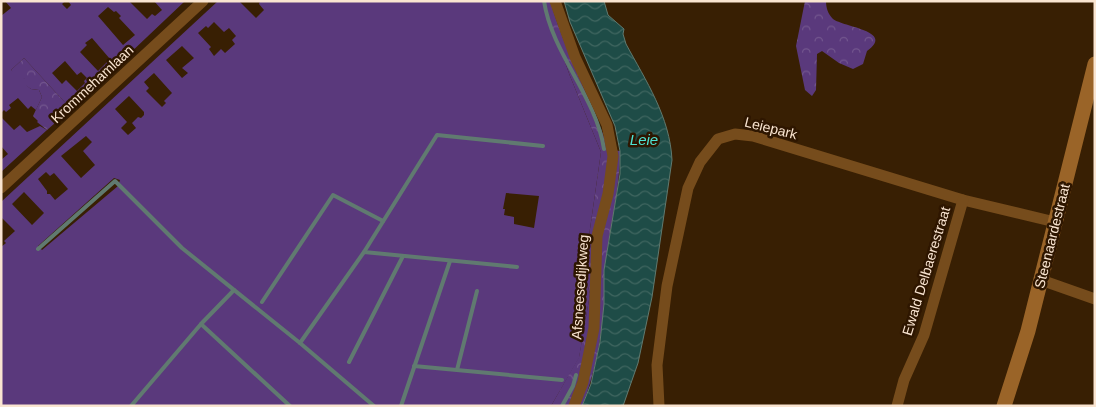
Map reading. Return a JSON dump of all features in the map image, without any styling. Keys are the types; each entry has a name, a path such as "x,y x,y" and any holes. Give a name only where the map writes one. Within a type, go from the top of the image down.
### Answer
{"street":[{"name":"Krommehamlaan","path":"1,188 203,1"},
{"name":"Afsneesedijkweg","path":"555,1 574,57 607,124 613,156 608,194 597,236 594,328 584,382 574,406"},
{"name":"Steenaardestraat","path":"1004,406 1028,331 1095,64"},
{"name":"Leiepark","path":"659,406 657,366 664,306 684,206 688,188 700,162 718,139 735,134 753,136 963,200 1056,222"},
{"name":"Ewald Delbaerestraat","path":"897,406 904,380 924,335 963,200"},
{"path":"1041,280 1095,299"}],"green space":[{"path":"5,1 65,1 62,4 67,9 71,5 68,1 129,1 147,19 152,14 155,16 162,10 154,1 185,1 71,109 24,58 11,70 25,79 26,85 31,89 39,90 42,97 36,110 31,106 28,109 18,98 9,105 11,108 1,113 1,16 11,8","holes":["108,7 121,16 119,18 135,35 123,45 98,16","92,38 110,59 98,71 80,52 87,45 85,43","65,61 77,75 81,72 87,78 77,91 66,80 62,84 52,73"]},
{"path":"218,1 239,1 256,18 264,10 259,4 260,1 543,1 570,76 601,152 584,271 590,294 579,358 551,406 1,406 1,247 6,243 4,241 15,231 1,217 1,202","holes":["214,22 224,32 229,28 236,36 232,40 235,44 225,53 221,49 214,56 209,49 211,47 198,33 206,26 208,28","182,46 194,58 182,68 188,73 182,78 166,60","154,73 172,93 164,101 166,103 162,107 146,91 149,88 144,82","129,96 144,112 144,115 141,118 138,117 132,123 136,128 128,135 121,128 127,122 115,109","86,136 92,142 83,151 95,165 81,178 61,156","46,172 50,176 54,173 68,189 55,200 50,194 47,194 47,191 38,179","114,178 120,180 118,186 42,250 38,246","24,192 44,213 32,225 12,204","506,193 539,196 534,228 514,224 514,217 504,215 505,209 503,209"]},
{"path":"543,1 550,1 563,39 609,150 620,151 620,166 604,273 604,306 601,331 594,369 582,406 551,406 579,357 590,294 584,271 601,152 570,76"},
{"path":"805,1 826,1 826,6 833,19 872,34 875,39 874,44 867,51 863,64 853,69 839,63 822,51 817,54 816,90 812,96 805,90 796,46"},
{"path":"24,58 71,109 47,130 33,116 42,97 39,90 31,89 25,85 25,79 18,78 11,70"},
{"path":"1,117 14,130 20,125 27,132 40,126 47,130 1,172 1,160 8,154 1,146"}],"water":[{"name":"Leie","path":"564,1 604,1 608,15 624,29 623,34 626,44 662,114 670,144 672,160 652,297 638,363 623,406 582,406 591,384 600,342 604,304 604,270 620,174 620,151 615,126 570,22"}],"waterway":[{"path":"544,1 556,39 592,111 604,149"},
{"path":"517,267 364,252 437,135 543,146"},
{"path":"38,249 115,181 182,248 300,343 374,406"},
{"path":"262,302 333,195 383,221"},
{"path":"300,343 364,252"},
{"path":"349,362 403,256"},
{"path":"401,406 450,261"},
{"path":"131,406 201,324 234,290"},
{"path":"457,370 477,291"},
{"path":"201,324 290,406"},
{"path":"414,366 562,380"},
{"path":"562,406 573,386 576,375"}]}
